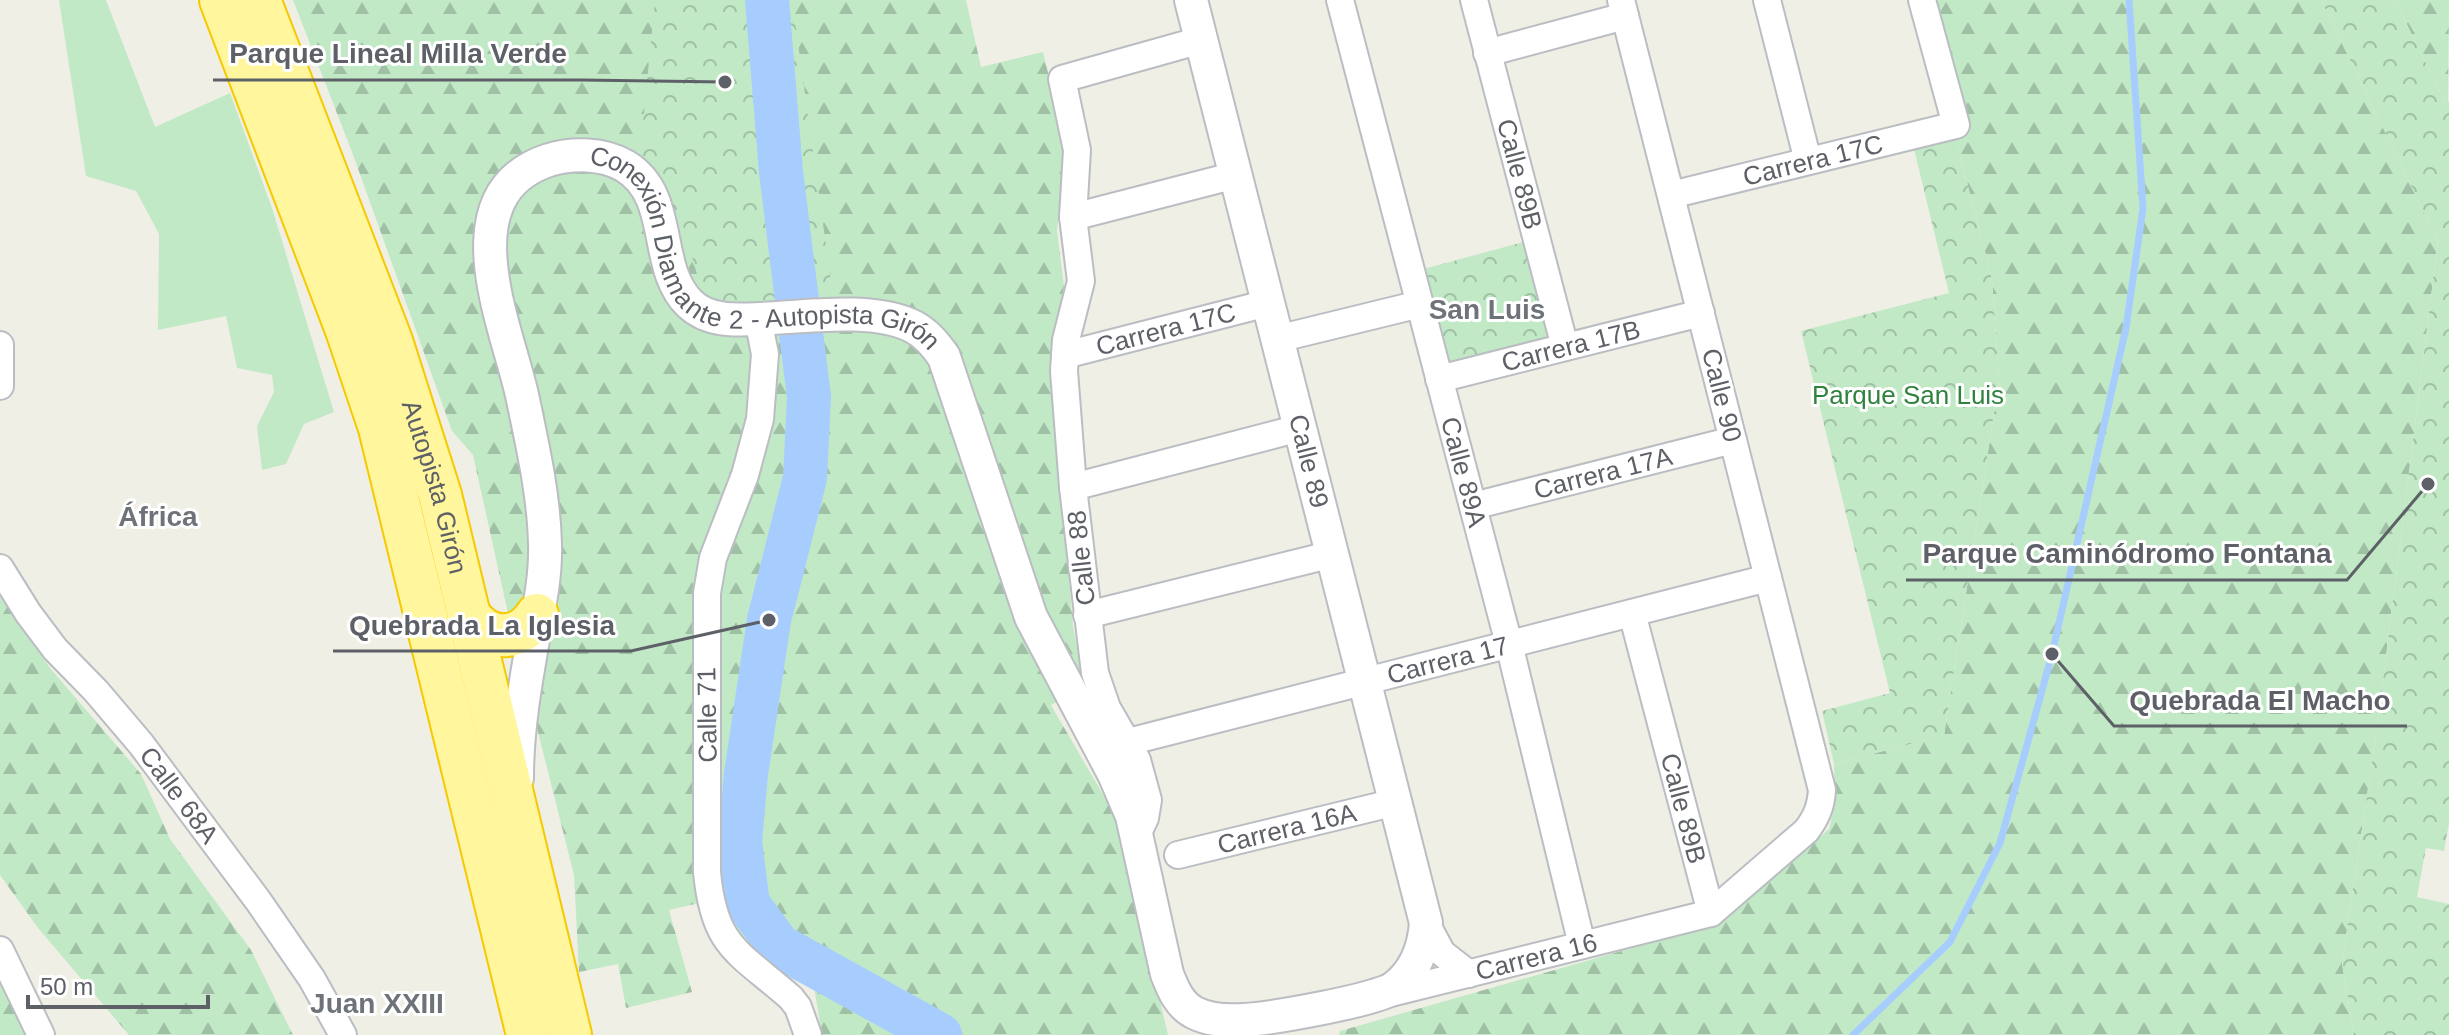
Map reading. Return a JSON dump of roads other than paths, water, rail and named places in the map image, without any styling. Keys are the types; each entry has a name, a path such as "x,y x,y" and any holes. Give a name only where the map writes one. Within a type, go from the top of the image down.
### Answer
{"highway":[{"name":"Autopista Girón","path":"221,0 337,303 380,428 528,1035"},
{"name":"Autopista Girón","path":"259,0 391,341 440,495 570,1035"},
{"path":"469,615 483,630 503,636 523,631 537,615"}],"street":[{"name":"Calle 89","path":"1191,0 1426,923 1442,953 1469,974"},
{"name":"Calle 89A","path":"1340,0 1509,644 1582,945"},
{"name":"Calle 89B","path":"1474,0 1565,347"},
{"path":"1767,0 1808,161"},
{"name":"Carrera 17C","path":"1671,195 1956,125 1922,0"},
{"path":"1487,53 1623,8"},
{"name":"Calle 90","path":"1623,8 1822,790"},
{"name":"Calle 88","path":"1195,1013 1175,994 1167,974 1138,833 1148,800 1137,760 1099,691 1087,615 1064,371 1081,281 1073,217 1077,150 1062,79 1201,40"},
{"name":"Conexión Diamante 2 - Autopista Girón","path":"518,825 519,727 543,581 545,545 543,506 522,394 491,273 489,245 492,221 500,201 518,177 536,165 560,157 609,158 628,167 649,190 674,278 681,294 692,306 719,318 823,316 898,320 916,328 931,340 944,357 1031,617 1114,774 1138,833"},
{"path":"1073,217 1236,175"},
{"name":"Carrera 17C","path":"1065,355 1268,303"},
{"path":"1277,339 1420,304"},
{"name":"Carrera 17B","path":"1439,379 1701,313"},
{"name":"Calle 71","path":"769,318 760,419 745,475 713,558 707,593 707,872 710,901 717,925 730,946 791,998 798,1007 808,1035"},
{"path":"0,345 1,386"},
{"path":"1073,487 1300,428"},
{"name":"Carrera 17A","path":"1473,506 1733,440"},
{"path":"1087,615 1333,554"},
{"name":"Calle 68A","path":"0,568 55,649 141,744 259,902 312,979 343,1035"},
{"name":"Carrera 17","path":"1128,742 1768,578"},
{"name":"Calle 89B","path":"1632,613 1711,913"},
{"name":"Conexión Diamante 2 - Autopista Girón","path":"462,760 489,706 521,660 537,615"},
{"name":"Carrera 16","path":"1195,1013 1218,1020 1245,1020 1381,996 1711,913 1806,831 1816,819 1822,790"},
{"name":"Carrera 16A","path":"1178,855 1396,802"},
{"name":"Calle 89","path":"1381,996 1394,988 1414,966 1421,952 1426,923"},
{"path":"0,950 41,1035"}],"waterway":[{"path":"767,0 781,172 809,397 805,478 769,620 746,774 740,842 748,904 779,946 940,1035"},
{"path":"1853,1035 1950,942 2000,843 2052,654 2126,328 2143,208 2129,0"}],"place":[{"name":"Parque Lineal Milla Verde","path":"725,82"},
{"name":"Parque Caminódromo Fontana","path":"2428,484"},
{"name":"Quebrada La Iglesia","path":"769,620"},
{"name":"Quebrada El Macho","path":"2052,654"}],"district":[{"name":"San Luis","path":"1487,309"},
{"name":"África","path":"158,516"},
{"name":"Juan XXIII","path":"377,1003"}],"park label":[{"name":"Parque San Luis","path":"1908,395"}]}
